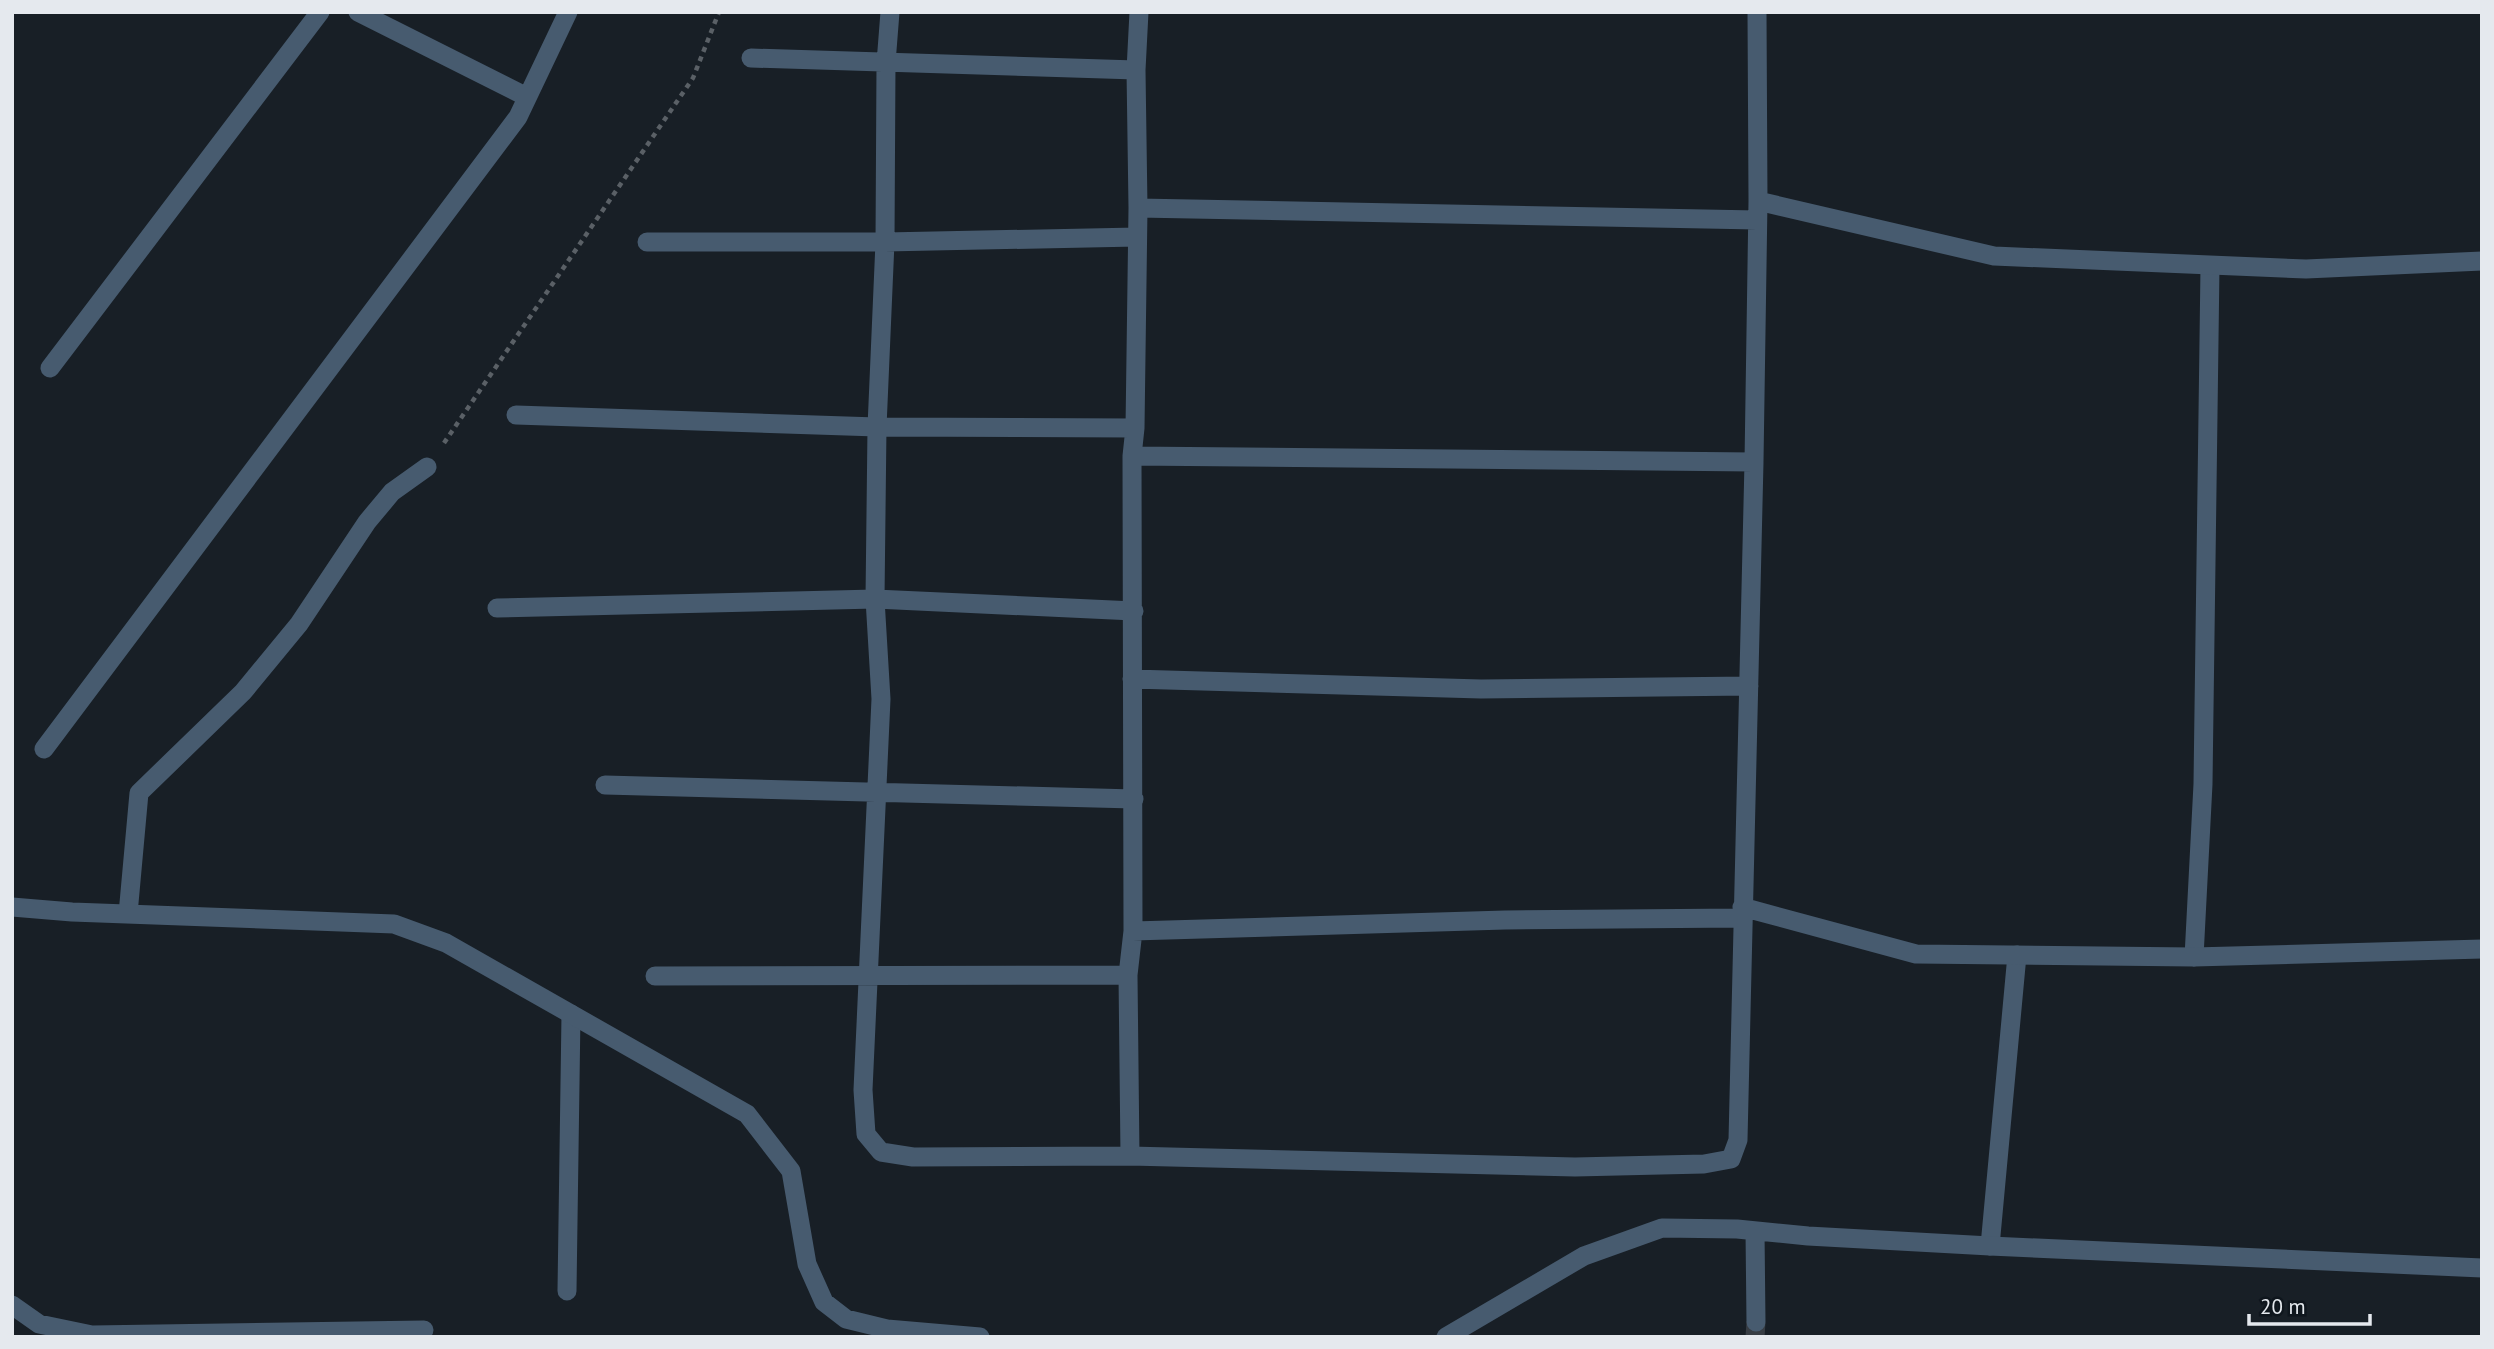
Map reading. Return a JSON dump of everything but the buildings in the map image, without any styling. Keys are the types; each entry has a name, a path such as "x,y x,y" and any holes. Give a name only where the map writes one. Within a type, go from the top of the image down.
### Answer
{"street":[{"path":"50,368 320,12"},
{"path":"358,12 527,97"},
{"path":"44,749 517,117 568,12"},
{"path":"890,12 886,62 886,242 877,427 876,599 881,699 863,1090 866,1134 881,1152 913,1157 1130,1156 1575,1167 1704,1164 1731,1159 1738,1140 1741,913 1754,462 1757,12"},
{"path":"1130,1156 1128,975 1133,931 1134,799 1132,456 1135,428 1138,208 1136,71 1139,12"},
{"path":"751,58 1136,71"},
{"path":"1138,208 1757,210 1994,256 2306,268 2482,261"},
{"path":"647,242 886,242 1137,237"},
{"path":"2194,957 2203,784 2210,266"},
{"path":"516,415 877,427 1135,428"},
{"path":"1132,456 1754,462"},
{"path":"128,914 139,793 243,692 299,624 367,522 392,492 427,467"},
{"path":"497,608 876,599 1134,611"},
{"path":"1132,679 1481,689 1749,686"},
{"path":"605,785 1134,799"},
{"path":"12,907 394,925 446,943 747,1114 791,1171 807,1264 824,1302 846,1319 887,1329 980,1337"},
{"path":"1133,931 1741,913 1916,954 2194,957 2482,949"},
{"path":"1990,1246 2017,955"},
{"path":"656,976 1128,975"},
{"path":"567,1291 571,1014"},
{"path":"1446,1337 1584,1256 1662,1227 1990,1246 2482,1268"},
{"path":"1755,1231 1756,1322"},
{"path":"12,1305 39,1324 92,1335 424,1330"}],"path":[{"path":"427,467 693,78 719,12"}],"tunnel":[{"path":"1755,1337 1756,1322"}]}
